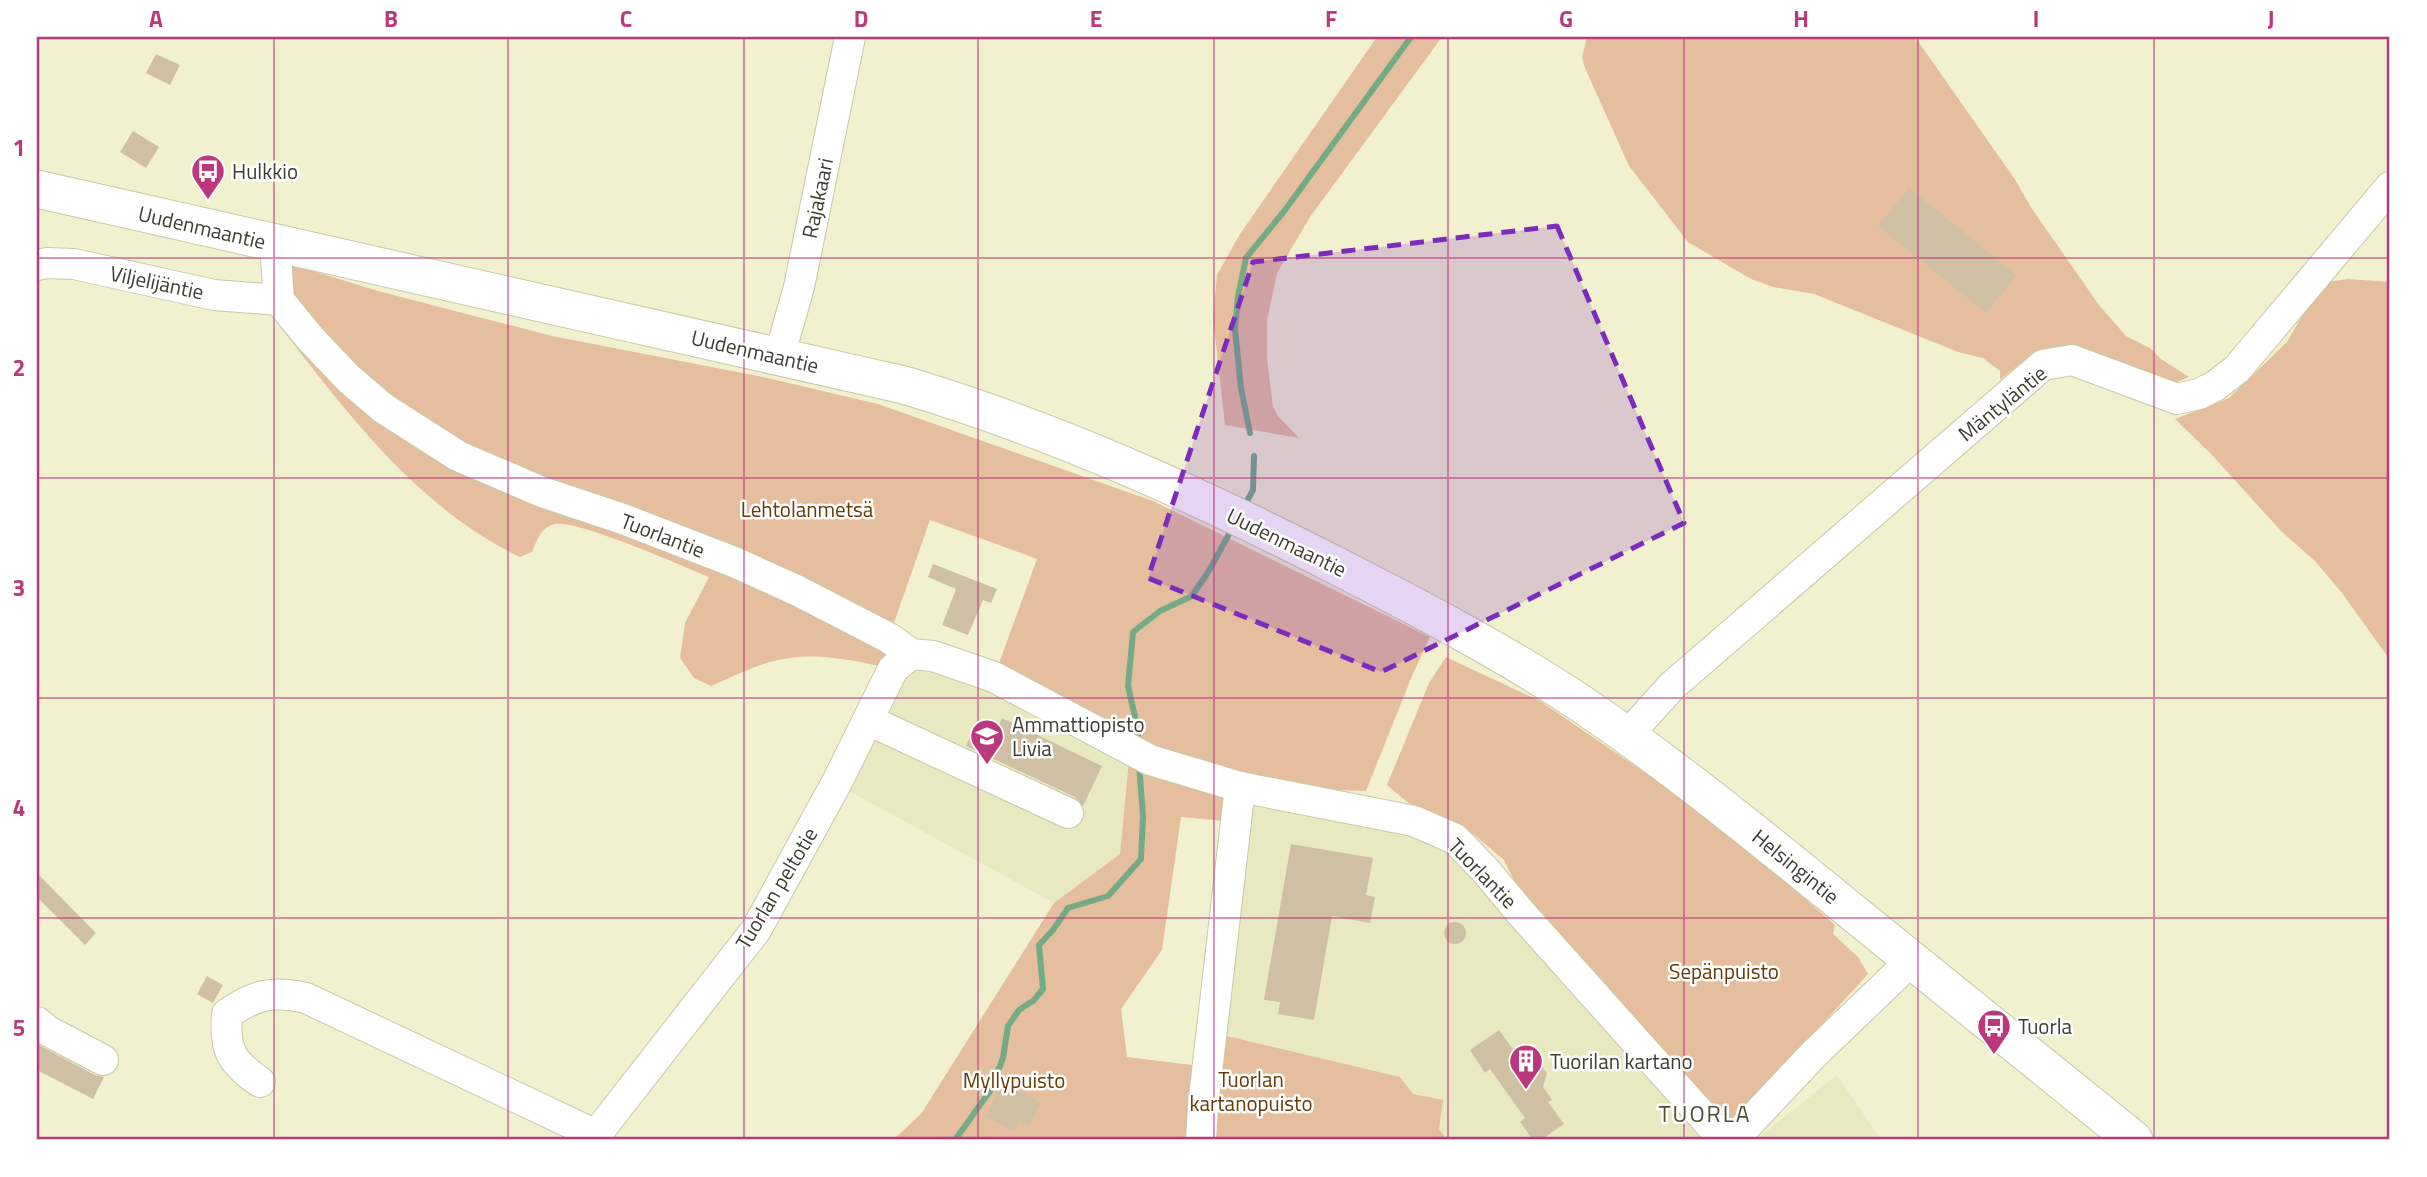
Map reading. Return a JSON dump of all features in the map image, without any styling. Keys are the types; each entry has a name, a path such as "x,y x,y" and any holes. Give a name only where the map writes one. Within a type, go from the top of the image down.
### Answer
{"main road":[{"name":"Uudenmaantie","path":"37,189 779,357 904,386 974,406 1120,463 1259,526 1439,618"},
{"name":"Helsingintie","path":"1439,618 1567,695 1737,818 2134,1140"}],"street":[{"name":"Rajakaari","path":"779,357 799,287 850,37"},
{"name":"Mäntyläntie","path":"1626,737 1672,686 2043,365 2073,360 2177,399 2215,387 2237,369 2390,187"},
{"path":"275,243 279,300"},
{"name":"Viljelijäntie","path":"37,265 74,264 214,295 279,300"},
{"name":"Tuorlantie","path":"279,300 348,378 383,408 457,456 532,488 623,519 734,562 796,590 889,638 911,654 933,656 994,677 1140,755 1240,787 1414,821 1455,839 1724,1140"},
{"name":"Tuorlan peltotie","path":"594,1138 756,930 837,782 893,669 911,654"},
{"path":"868,720 1068,813"},
{"path":"1201,1140 1240,787"},
{"path":"1733,1140 1814,1054 1912,961"},
{"path":"260,1082 240,1069 228,1051 225,1035 227,1014 246,1000 285,993 306,998 594,1138"},
{"path":"37,1022 48,1031 103,1060"}],"highlighted area":[{"path":"1557,226 1684,523 1381,672 1148,578 1253,262"}],"shaded area":[{"name":"Ammattiopisto Livia","path":"911,654 1130,750 1120,854 1054,903 849,791"},
{"path":"1240,787 1411,828 1449,849 1713,1140 1447,1140 1400,1077 1211,1049"},
{"path":"1837,1075 1881,1140 1756,1140"}],"green space":[{"path":"1377,37 1442,37 1310,217 1277,273 1267,321 1267,358 1273,407 1299,438 1225,425 1213,318 1217,275 1240,234"},
{"path":"1587,37 1915,37 2099,305 2126,336 2150,348 2161,359 2189,377 2170,385 2048,351 2022,362 2000,380 2000,371 1983,358 1958,352 1814,294 1773,287 1751,279 1688,242 1629,166 1585,68 1582,57"},
{"path":"277,260 378,291 552,336 763,377 878,404 1153,501 1430,637 1366,791 1240,787 1236,822 1181,817 1162,950 1121,1009 1127,1057 1208,1067 1211,1049 1227,1036 1400,1077 1413,1094 1443,1100 1439,1129 1447,1140 893,1140 921,1114 1054,903 1120,854 1130,750 994,677 1037,559 930,520 889,637 893,669 836,658 793,657 761,665 711,686 694,678 680,658 685,623 709,577 630,544 567,524 555,524 546,528 532,552 520,557 479,534 442,507 375,443 257,297"},
{"path":"2348,279 2390,282 2390,660 2342,593 2315,561 2282,532 2175,419 2229,398 2287,342 2321,283"},
{"name":"Sepänpuisto","path":"1446,657 1540,701 1717,822 1835,925 1833,934 1858,957 1868,974 1724,1132 1527,907 1504,860 1473,834 1419,812 1387,785 1429,683"}],"building":[{"path":"156,54 180,65 170,85 146,73"},
{"path":"133,131 159,147 146,168 120,152"},
{"path":"1909,188 2017,275 1986,313 1878,226"},
{"path":"933,564 997,589 991,603 983,600 968,635 942,625 956,589 928,577"},
{"path":"1002,718 1102,766 1083,806 1075,797 966,746 970,737 979,741 987,725 997,729"},
{"path":"1291,844 1373,858 1366,895 1375,897 1370,923 1332,916 1314,1020 1278,1014 1280,1002 1264,1000"},
{"path":"37,873 96,933 85,945 37,897"},
{"path":"1451,922 1459,922 1466,929 1466,937 1459,944 1451,944 1444,937 1444,929"},
{"path":"207,976 223,985 213,1003 197,994"},
{"name":"Tuorilan kartano","path":"1499,1030 1526,1062 1540,1064 1547,1073 1543,1087 1552,1100 1548,1102 1564,1124 1541,1140 1533,1140 1520,1122 1525,1118 1490,1069 1485,1073 1470,1050"},
{"path":"37,1044 95,1075 104,1077 93,1099 37,1070"},
{"path":"1002,1084 1041,1102 1029,1126 1019,1121 1014,1131 986,1117"}],"waterway":[{"path":"1250,433 1241,388 1235,329 1246,258 1285,210 1411,37"},
{"path":"1247,501 1253,490 1254,456"},
{"path":"1138,742 1138,730 1128,686 1133,632 1160,611 1192,596 1229,534"},
{"path":"955,1140 990,1091 1003,1058 1008,1026 1019,1010 1034,1000 1043,989 1039,945 1068,908 1108,896 1141,859 1143,816 1139,764"}],"place":[{"name":"Hulkkio","path":"208,201"},
{"name":"Ammattiopisto Livia","path":"987,766"},
{"name":"Tuorla","path":"1994,1056"},
{"name":"Tuorilan kartano","path":"1526,1091"}],"district":[{"name":"TUORLA","path":"1705,1113"}],"park label":[{"name":"Lehtolanmetsä","path":"807,509"},
{"name":"Myllypuisto","path":"1014,1080"},
{"name":"Tuorlan kartanopuisto","path":"1251,1091"}]}
